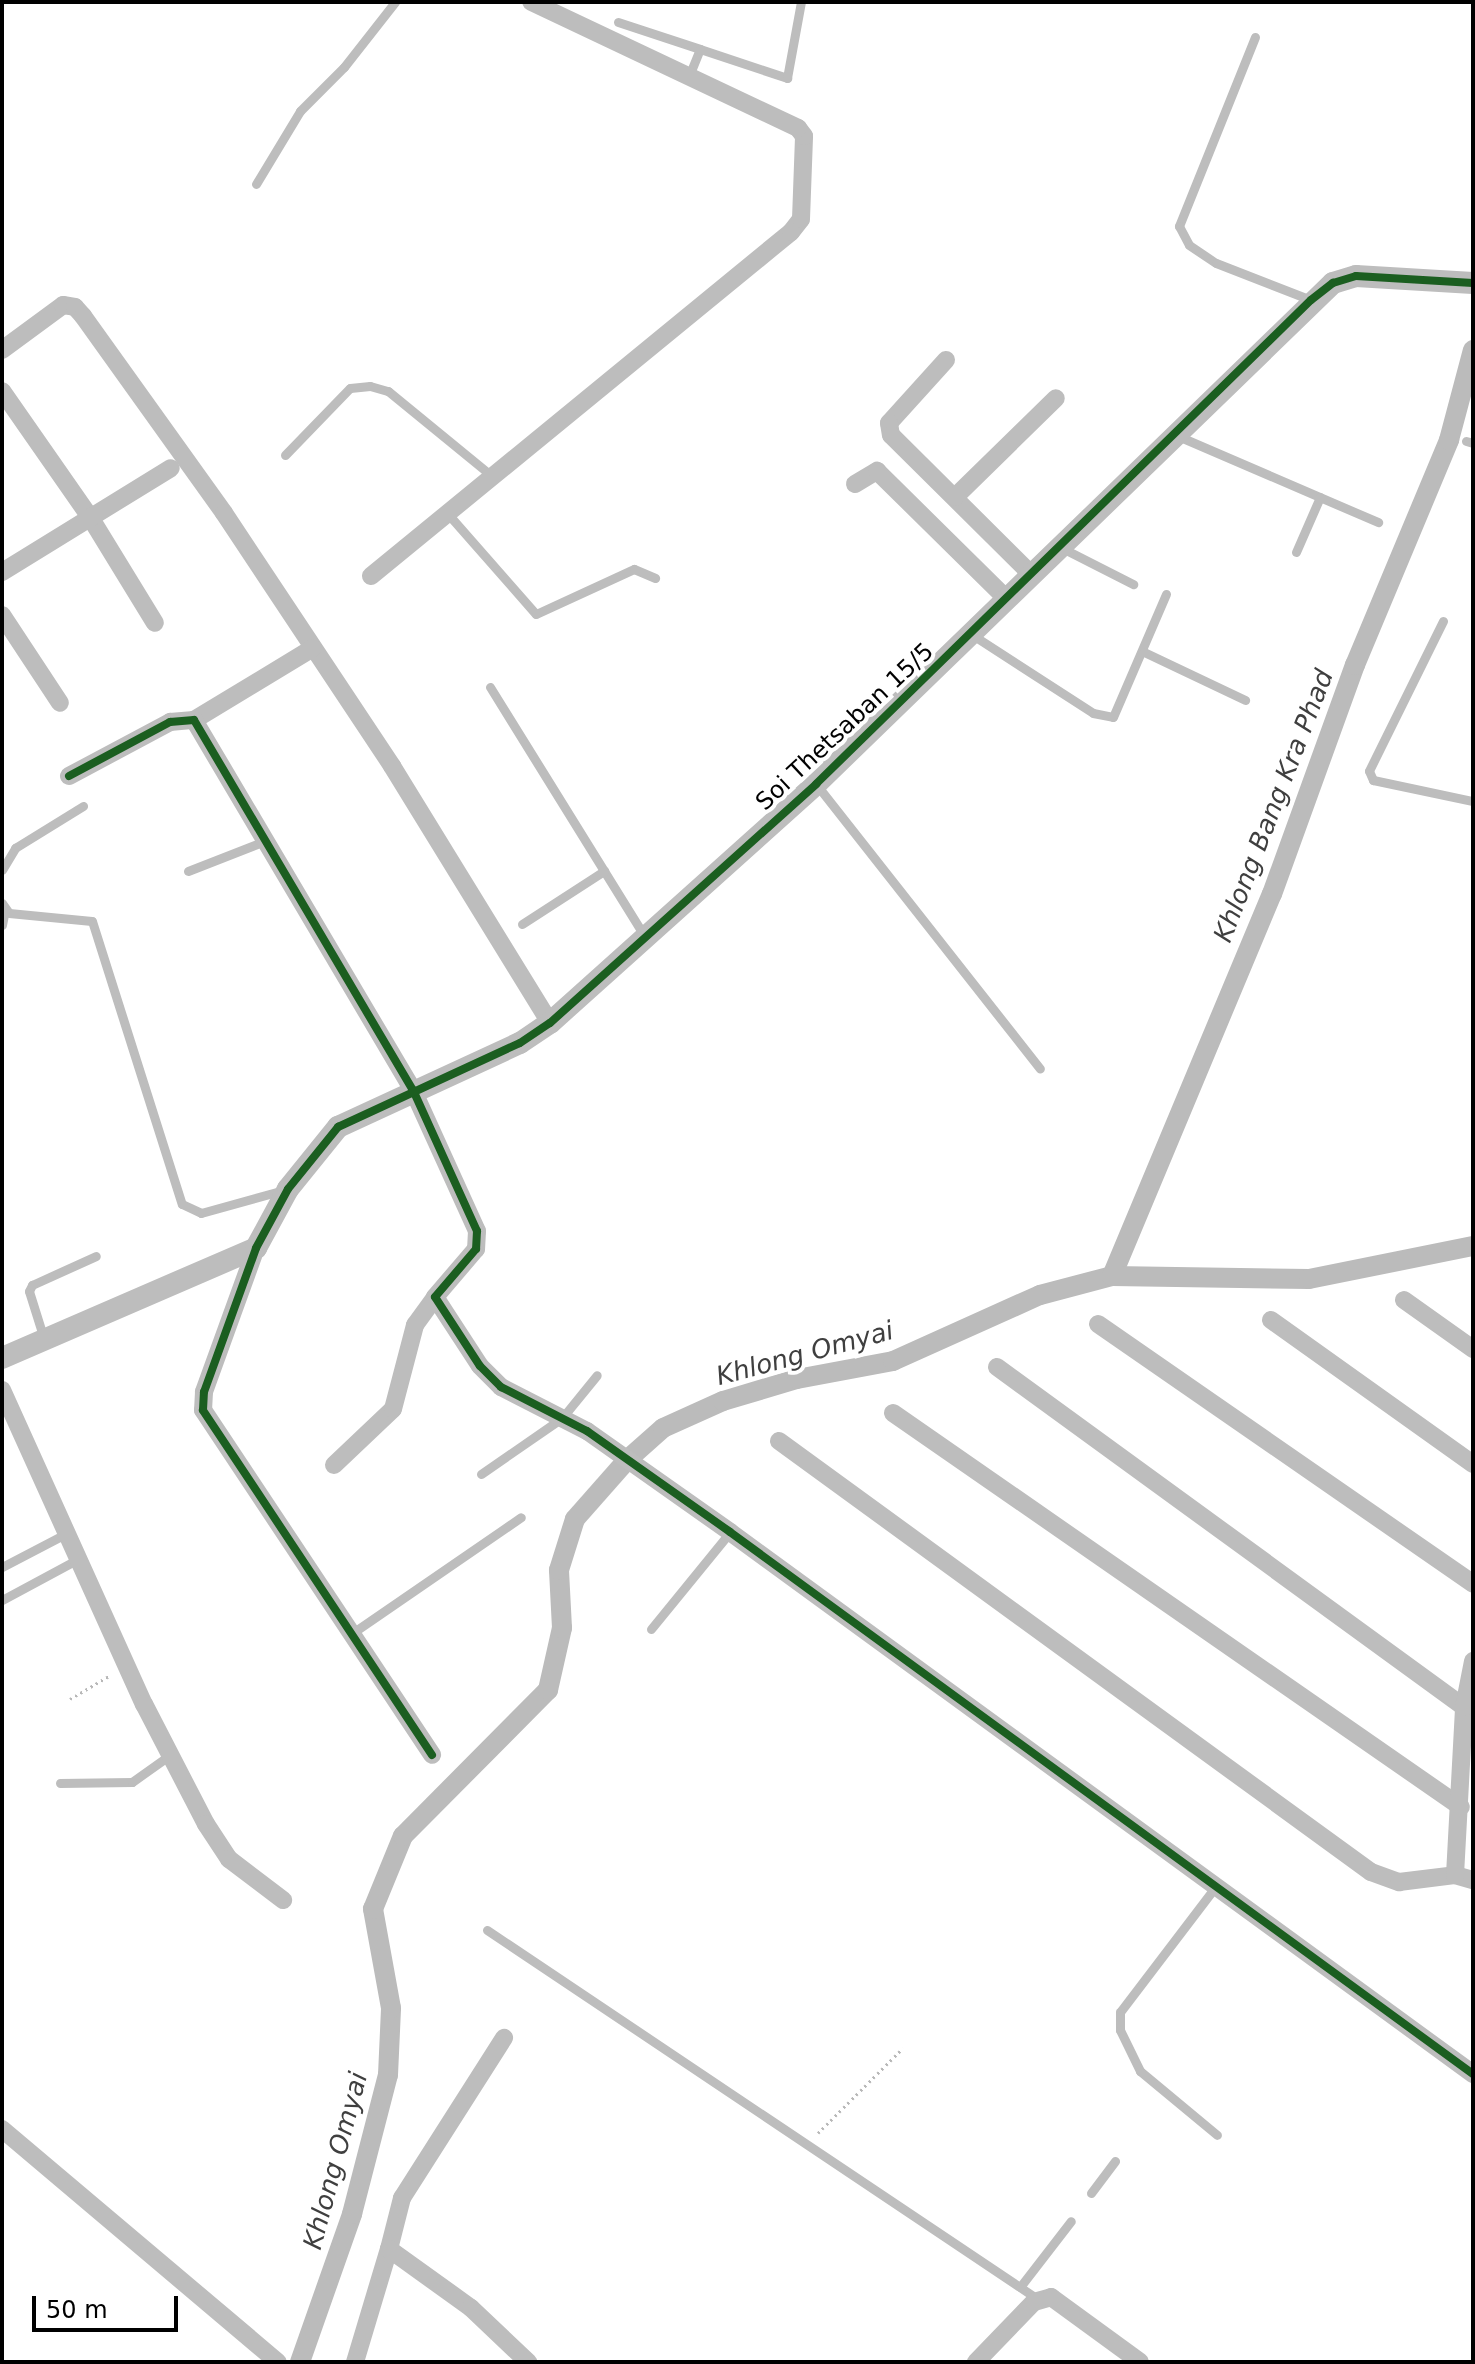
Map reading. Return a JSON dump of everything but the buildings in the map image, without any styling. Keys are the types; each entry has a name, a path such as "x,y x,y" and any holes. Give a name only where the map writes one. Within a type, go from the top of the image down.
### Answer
{"street":[{"path":"371,576 801,219 804,136 798,128 531,2"},
{"name":"Soi Thetsaban 15/5","path":"256,1248 288,1189 338,1127 520,1043 550,1023 816,784 1311,300 1333,283 1356,276 1473,283"},
{"path":"2,350 63,305 75,307 224,513 550,1023"},
{"path":"946,360 889,423 891,435 1031,574"},
{"path":"2,391 90,517 155,623"},
{"path":"955,497 1056,398"},
{"path":"2,572 171,468"},
{"path":"855,484 877,471 1006,598"},
{"path":"2,615 60,703"},
{"path":"69,776 170,722 194,720 313,648"},
{"path":"194,720 413,1090 477,1231 476,1249 415,1325 393,1409 334,1465"},
{"path":"2,1358 256,1248"},
{"path":"256,1248 204,1392 203,1410 432,1755"},
{"path":"435,1297 490,1376 606,1446 730,1532 1473,2074"},
{"path":"1404,1300 1473,1349"},
{"path":"1271,1320 1473,1464"},
{"path":"1098,1324 1473,1584"},
{"path":"997,1367 1464,1707"},
{"path":"2,1390 126,1666 170,1755 229,1859 283,1900"},
{"path":"893,1413 1461,1807"},
{"path":"779,1441 1371,1872 1399,1882 1464,1878 1461,1807 1464,1707 1473,1661"},
{"path":"355,2362 402,2198 504,2038"},
{"path":"2,2129 278,2362"},
{"path":"389,2249 471,2308 528,2362"},
{"path":"976,2362 1039,2300 1059,2299 1140,2362"}],"lane":[{"path":"256,184 300,111 344,67 395,2"},
{"path":"618,22 787,78 801,2"},
{"path":"1255,37 1180,218 1181,237 1216,263 1311,300"},
{"path":"689,76 700,49"},
{"path":"285,455 350,388 370,386 388,391 493,477"},
{"path":"1174,435 1378,522"},
{"path":"1296,552 1320,497"},
{"path":"448,514 536,614 634,569 655,578"},
{"path":"1059,546 1133,584"},
{"path":"971,634 1093,713 1113,717 1144,652 1166,594"},
{"path":"1443,621 1369,771 1373,780 1473,801"},
{"path":"1144,652 1245,700"},
{"path":"490,687 645,937"},
{"path":"816,784 1040,1069"},
{"path":"2,870 15,848 83,806"},
{"path":"188,871 267,840"},
{"path":"522,924 604,871"},
{"path":"2,925 3,907 92,921 182,1204 201,1213 288,1189"},
{"path":"44,1339 29,1291 32,1285 96,1256"},
{"path":"481,1474 562,1418 597,1375"},
{"path":"351,1634 521,1517"},
{"path":"651,1629 730,1532"},
{"path":"2,1567 67,1533"},
{"path":"2,1600 78,1559"},
{"path":"60,1783 132,1782 170,1755"},
{"path":"1216,1886 1120,2012 1120,2030 1140,2071 1217,2135"},
{"path":"487,1930 1039,2300"},
{"path":"1091,2193 1115,2161"},
{"path":"1020,2287 1071,2221"}],"path":[{"path":"70,1699 126,1666"},
{"path":"807,2144 903,2048"}],"waterway":[{"name":"Khlong Bang Kra Phad","path":"1112,1276 1272,894 1355,665 1449,440 1473,350"},
{"name":"Khlong Omyai","path":"300,2362 352,2214 388,2075 391,2008 373,1909 403,1836 548,1690 562,1628 559,1570 575,1519 627,1460 663,1428 723,1401 797,1379 893,1361 1040,1295 1112,1276 1309,1279 1473,1246"}],"cycle path":[{"path":"432,1755 203,1410 204,1392 256,1248 288,1189 338,1127 520,1043 550,1023 816,784 1311,300 1333,283 1356,276 1473,283"},
{"path":"69,776 170,722 194,720 413,1090 477,1231 476,1249 435,1297 480,1366 501,1387 587,1431 730,1532 1473,2074"}]}
